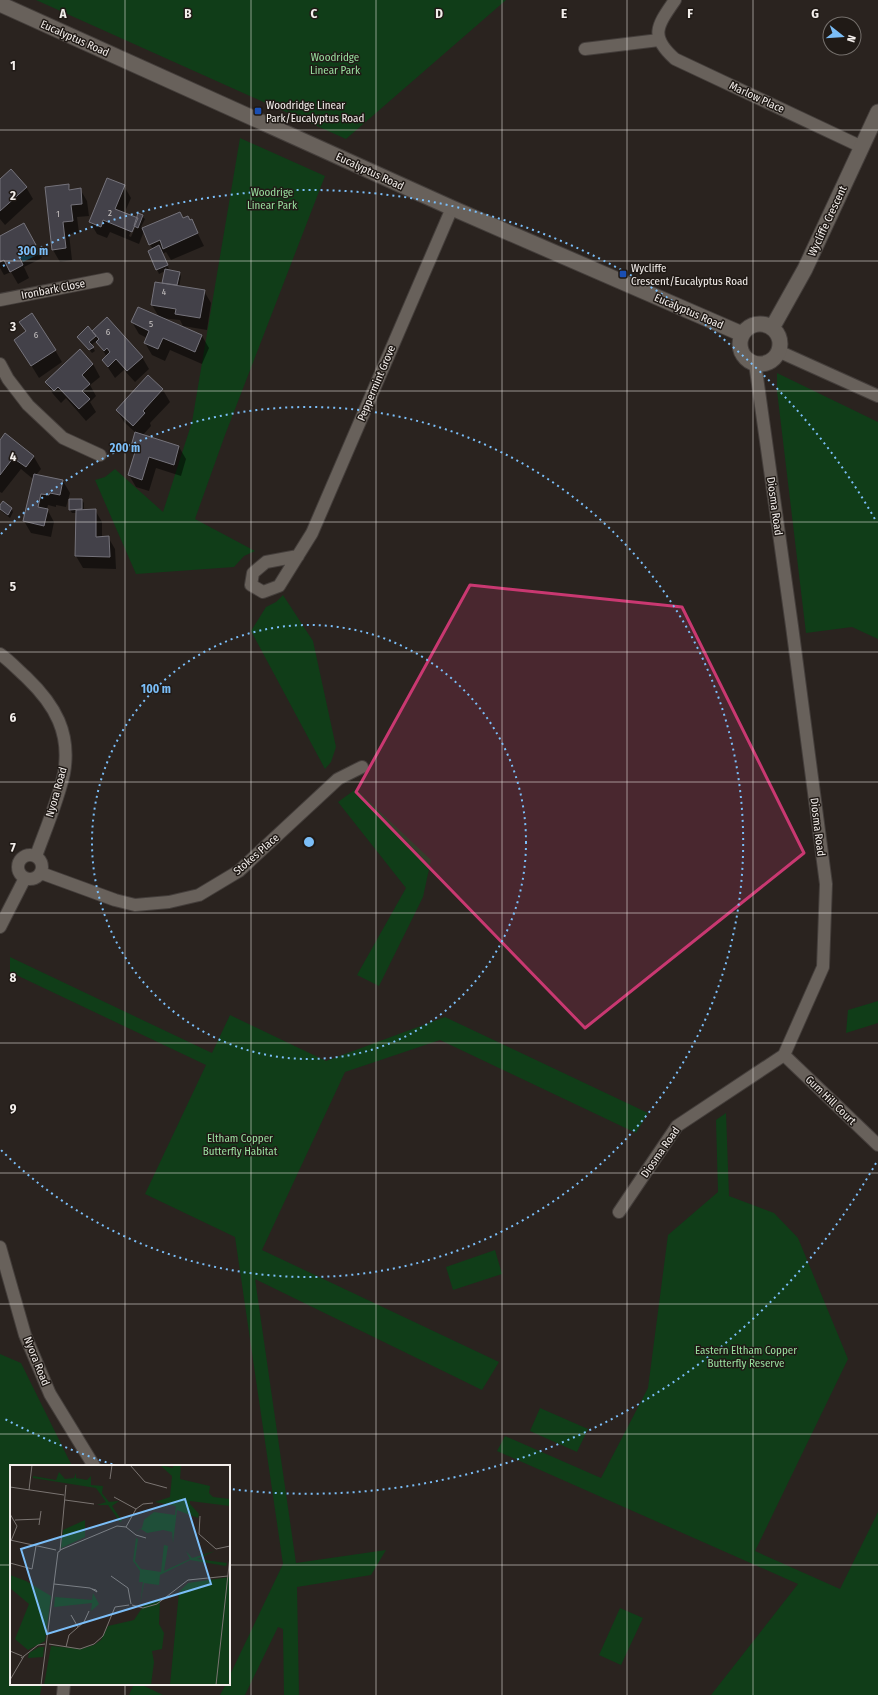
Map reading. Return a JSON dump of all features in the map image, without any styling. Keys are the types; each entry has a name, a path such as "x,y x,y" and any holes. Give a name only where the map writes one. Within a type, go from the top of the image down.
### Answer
{"street":[{"path":"585,49 659,40 658,29 663,18 675,0"},
{"name":"Eucalyptus Road","path":"0,4 452,208 742,334"},
{"name":"Marlow Place","path":"659,40 664,49 675,59 862,147"},
{"name":"Wycliffe Crescent","path":"772,328 805,269 878,112"},
{"name":"Peppermint Grove","path":"298,556 312,533 452,208"},
{"name":"Ironbark Close","path":"0,300 106,279"},
{"path":"759,324 772,328 779,338 778,351 772,360 766,363 755,363 745,357 742,352 740,346 742,334 747,329 759,324"},
{"path":"778,351 878,396"},
{"name":"Diosma Road","path":"619,1212 677,1126 784,1055 823,968 826,884 755,363"},
{"path":"0,364 8,379 28,405 63,438 100,455"},
{"name":"Nyora Road","path":"0,654 9,660 46,698 57,716 64,735 66,756 64,773 36,856"},
{"name":"Stokes Place","path":"41,873 115,900 136,905 169,902 199,895 239,870 338,779 362,767"},
{"path":"25,856 36,856 41,862 41,873 34,879 25,878 18,870 19,862 25,856"},
{"path":"0,928 25,878"},
{"name":"Gum Hill Court","path":"784,1055 878,1145"},
{"name":"Nyora Road","path":"0,1247 26,1335 50,1394 93,1465"},
{"path":"63,1695 64,1685"}],"highlighted area":[{"path":"470,585 682,607 804,853 585,1028 356,792"}],"green space":[{"name":"Woodridge Linear Park","path":"36,0 506,0 346,139"},
{"name":"Woodrige Linear Park","path":"240,138 325,176 225,435 195,519 255,551 244,556 234,567 136,574 95,480 105,477 115,469 163,512 192,422"},
{"path":"777,373 878,422 878,639 852,627 806,633 777,391"},
{"path":"283,595 313,641 336,747 331,762 325,769 251,631 266,607 276,602"},
{"path":"356,789 431,860 423,897 379,986 357,975 406,888 338,802"},
{"name":"Eltham Copper Butterfly Habitat","path":"10,957 212,1053 230,1015 326,1061 445,1017 648,1113 636,1133 440,1040 345,1072 262,1250 499,1362 482,1390 255,1279 296,1563 386,1550 371,1575 297,1587 299,1695 284,1695 283,1629 278,1627 245,1695 220,1695 225,1685 230,1685 230,1675 283,1564 235,1237 145,1194 206,1065 10,972"},
{"path":"878,1001 878,1023 846,1033 848,1010"},
{"name":"Eastern Eltham Copper Butterfly Reserve","path":"726,1113 729,1196 774,1213 798,1238 848,1359 755,1551 840,1589 878,1512 878,1695 711,1695 798,1584 497,1451 505,1436 601,1478 648,1388 668,1235 718,1192 716,1120"},
{"path":"495,1250 502,1274 453,1290 446,1267"},
{"path":"0,1354 21,1363 72,1465 10,1465 10,1685 42,1685 40,1695 0,1695"},
{"path":"540,1408 588,1429 577,1452 530,1431"},
{"path":"620,1608 643,1618 621,1665 599,1655"},
{"path":"134,1685 142,1685 163,1695 129,1695"}],"water":[{"path":"36,245 39,254 23,262 18,254"}],"building":[{"path":"11,169 27,187 0,211 0,179"},
{"path":"107,178 125,185 115,209 138,218 132,232 103,220 101,227 89,222"},
{"path":"69,184 69,190 81,188 82,204 71,205 73,221 63,222 66,248 52,250 45,187"},
{"path":"180,212 183,218 188,216 190,220 192,219 198,233 163,249 160,240 149,245 142,228"},
{"path":"138,213 143,215 138,228 134,226"},
{"path":"24,223 36,245 18,254 23,265 10,272 4,260 0,262 0,236"},
{"path":"159,245 168,265 156,270 148,251"},
{"path":"165,269 180,272 177,285 162,283"},
{"path":"155,282 205,290 200,318 175,314 176,309 151,305"},
{"path":"138,307 202,335 195,352 163,338 158,349 144,343 149,331 131,322"},
{"path":"32,313 56,350 31,366 14,340 26,331 19,322"},
{"path":"107,317 143,357 127,371 116,359 108,367 102,360 110,352 107,348 104,351 96,342 99,339 92,331"},
{"path":"88,326 96,336 89,342 94,347 89,350 77,337"},
{"path":"80,349 93,364 82,375 90,384 82,391 90,399 79,409 58,387 54,391 45,382"},
{"path":"148,375 163,389 143,411 145,413 133,426 116,410"},
{"path":"135,432 179,446 174,465 149,457 142,480 128,475 135,452 130,450"},
{"path":"5,433 34,456 26,467 13,458 0,475 0,440"},
{"path":"34,474 63,480 60,495 50,493 49,495 41,494 38,507 48,509 44,526 23,521"},
{"path":"69,499 82,499 82,509 69,510"},
{"path":"3,501 12,508 8,515 0,509 0,505"},
{"path":"96,509 96,537 109,536 110,557 75,556 76,510"}],"place":[{"name":"Woodridge Linear Park/Eucalyptus Road","path":"258,111"},
{"name":"Wycliffe Crescent/Eucalyptus Road","path":"623,274"}]}
